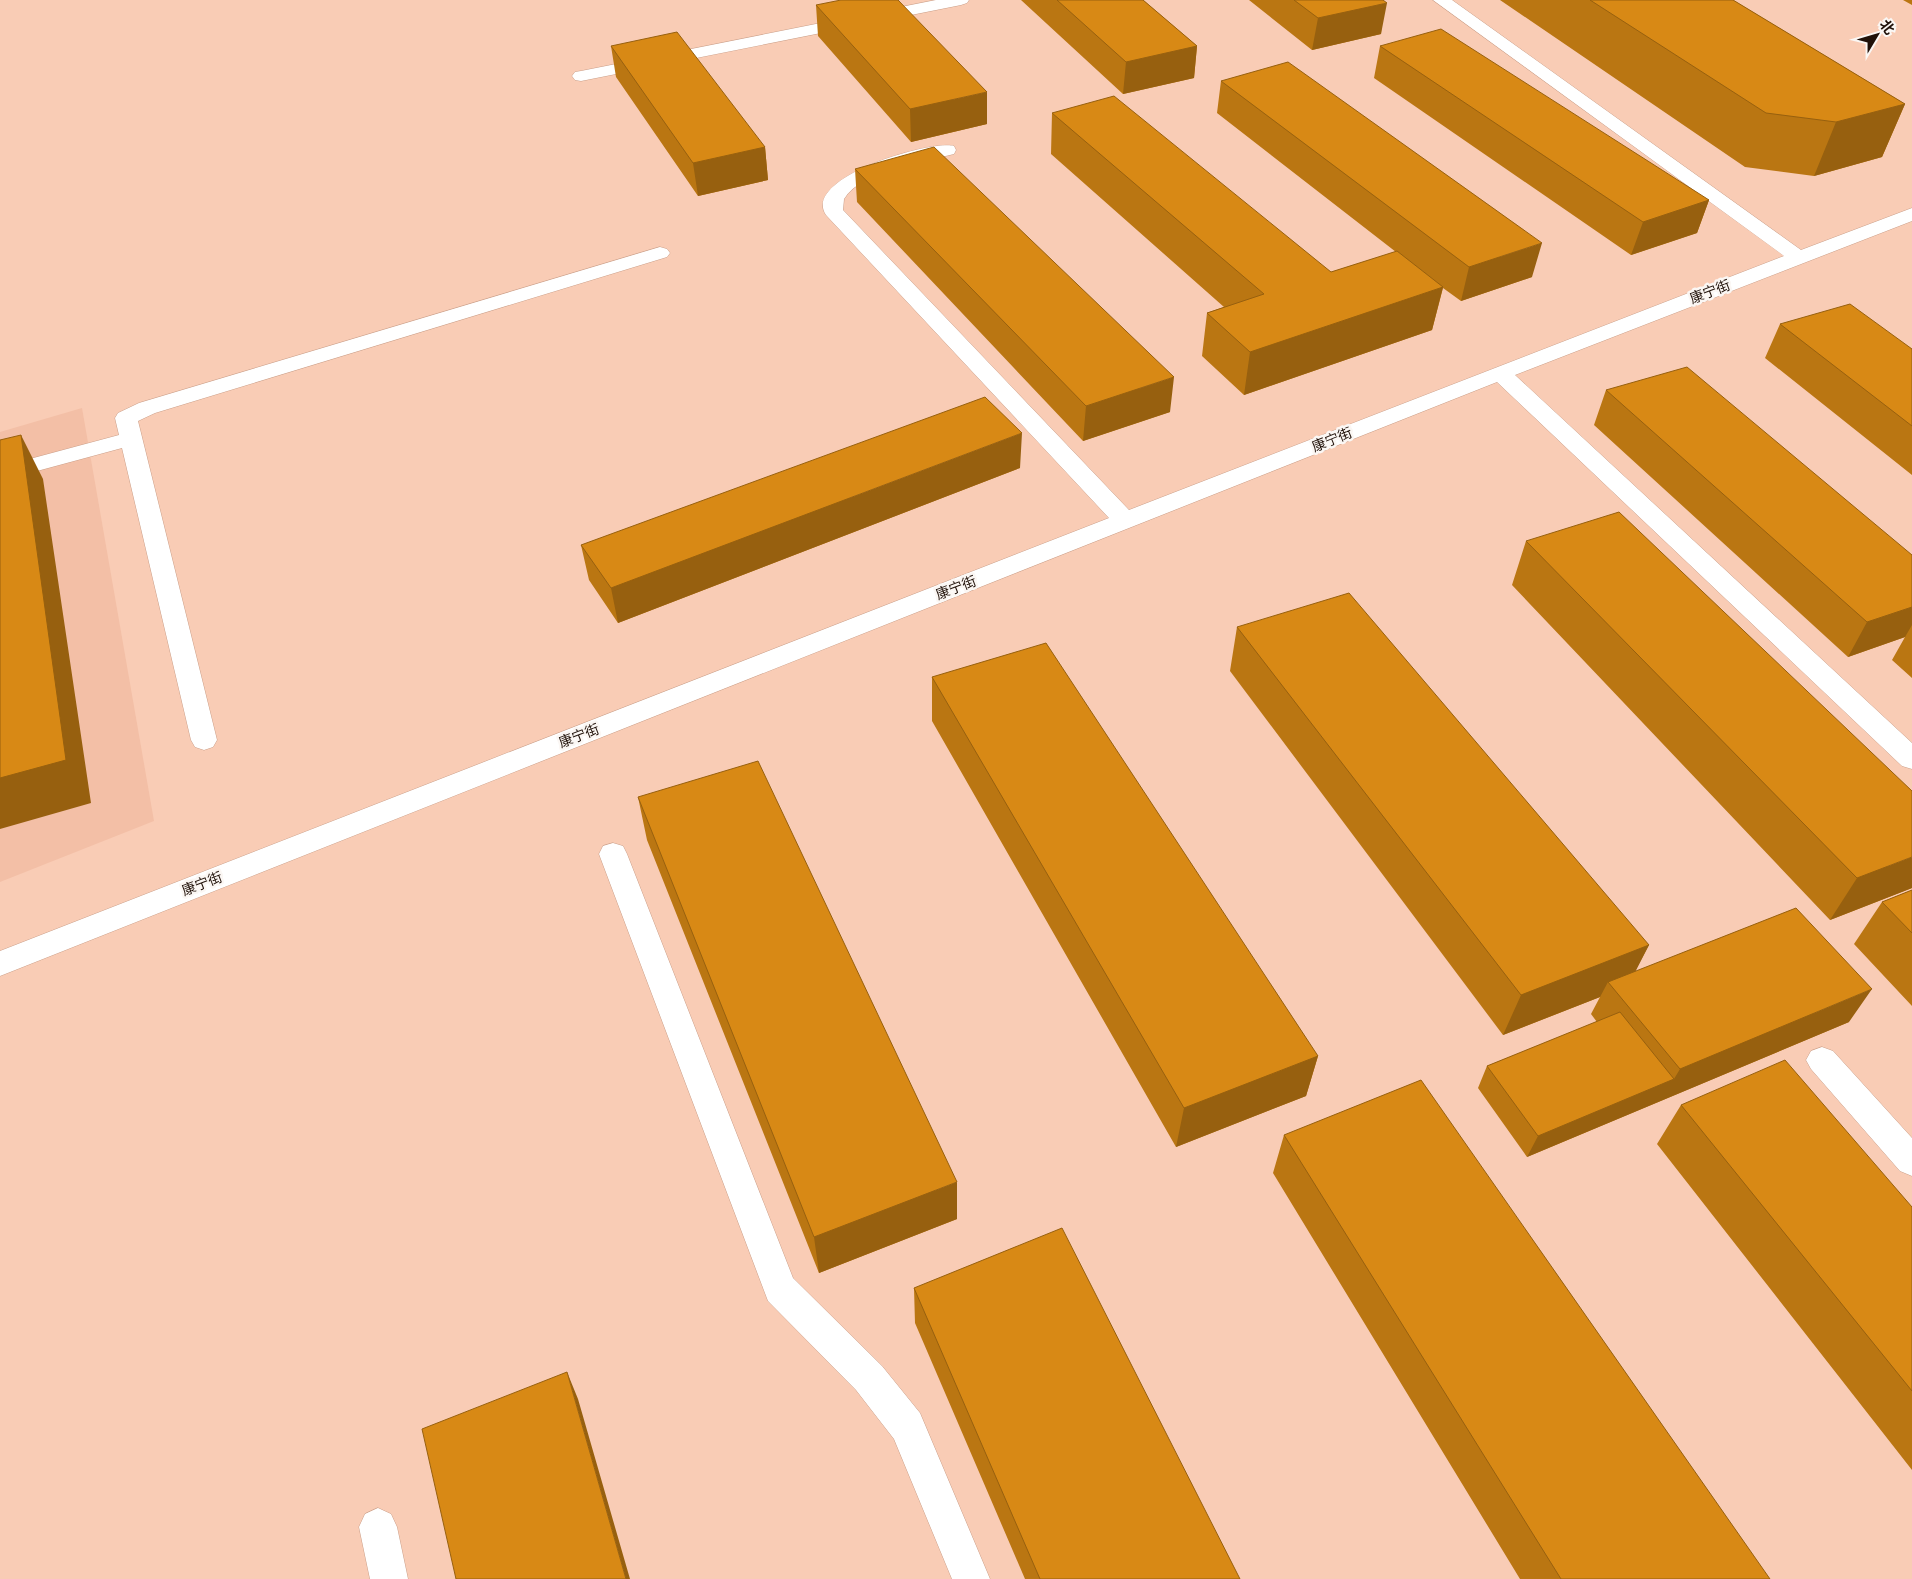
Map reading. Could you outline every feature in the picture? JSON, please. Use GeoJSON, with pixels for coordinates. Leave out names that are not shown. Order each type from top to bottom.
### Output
{"type":"FeatureCollection","features":[{"type":"Feature","properties":{"kind":"street"},"geometry":{"type":"LineString","coordinates":[[581,76],[961,0]]}},
{"type":"Feature","properties":{"kind":"street"},"geometry":{"type":"LineString","coordinates":[[1441,0],[1799,258]]}},
{"type":"Feature","properties":{"kind":"street"},"geometry":{"type":"LineString","coordinates":[[947,150],[866,172],[846,184],[834,198],[833,211],[1125,522]]}},
{"type":"Feature","properties":{"kind":"street","name":"康宁街"},"geometry":{"type":"LineString","coordinates":[[0,964],[1500,373],[1912,214]]}},
{"type":"Feature","properties":{"kind":"street"},"geometry":{"type":"LineString","coordinates":[[204,740],[126,418],[147,408],[660,253]]}},
{"type":"Feature","properties":{"kind":"street"},"geometry":{"type":"LineString","coordinates":[[1500,373],[1912,759]]}},
{"type":"Feature","properties":{"kind":"street"},"geometry":{"type":"LineString","coordinates":[[0,474],[130,439]]}},
{"type":"Feature","properties":{"kind":"street"},"geometry":{"type":"LineString","coordinates":[[613,854],[780,1289],[869,1378],[907,1426],[971,1579]]}},
{"type":"Feature","properties":{"kind":"street"},"geometry":{"type":"LineString","coordinates":[[1822,1060],[1912,1161]]}},
{"type":"Feature","properties":{"kind":"street"},"geometry":{"type":"LineString","coordinates":[[378,1527],[389,1579]]}},
{"type":"Feature","properties":{"kind":"shaded area"},"geometry":{"type":"Polygon","coordinates":[[[82,408],[154,821],[0,882],[0,432],[82,408]]]}},
{"type":"Feature","properties":{"kind":"building"},"geometry":{"type":"Polygon","coordinates":[[[841,0],[898,0],[987,92],[910,109],[816,5],[841,0]]]}},
{"type":"Feature","properties":{"kind":"building"},"geometry":{"type":"Polygon","coordinates":[[[1057,0],[1143,0],[1197,46],[1126,62],[1057,0]]]}},
{"type":"Feature","properties":{"kind":"building"},"geometry":{"type":"Polygon","coordinates":[[[1294,0],[1383,0],[1387,3],[1318,18],[1294,0]]]}},
{"type":"Feature","properties":{"kind":"building"},"geometry":{"type":"Polygon","coordinates":[[[1590,0],[1733,0],[1905,104],[1836,122],[1766,113],[1590,0]]]}},
{"type":"Feature","properties":{"kind":"building"},"geometry":{"type":"Polygon","coordinates":[[[1441,29],[1709,200],[1643,222],[1380,46],[1441,29]]]}},
{"type":"Feature","properties":{"kind":"building"},"geometry":{"type":"Polygon","coordinates":[[[677,32],[765,147],[693,163],[611,46],[677,32]]]}},
{"type":"Feature","properties":{"kind":"building"},"geometry":{"type":"Polygon","coordinates":[[[1288,62],[1542,243],[1469,267],[1221,81],[1288,62]]]}},
{"type":"Feature","properties":{"kind":"building"},"geometry":{"type":"Polygon","coordinates":[[[1114,96],[1331,272],[1397,251],[1443,287],[1250,352],[1207,313],[1264,294],[1052,113],[1114,96]]]}},
{"type":"Feature","properties":{"kind":"building"},"geometry":{"type":"Polygon","coordinates":[[[934,147],[1174,377],[1086,406],[855,169],[934,147]]]}},
{"type":"Feature","properties":{"kind":"building"},"geometry":{"type":"Polygon","coordinates":[[[1850,304],[1912,349],[1912,426],[1780,324],[1850,304]]]}},
{"type":"Feature","properties":{"kind":"building"},"geometry":{"type":"Polygon","coordinates":[[[1687,367],[1912,555],[1912,607],[1867,622],[1606,390],[1687,367]]]}},
{"type":"Feature","properties":{"kind":"building"},"geometry":{"type":"Polygon","coordinates":[[[985,397],[1022,433],[611,588],[581,545],[985,397]]]}},
{"type":"Feature","properties":{"kind":"building"},"geometry":{"type":"Polygon","coordinates":[[[21,435],[66,760],[0,778],[0,440],[21,435]]]}},
{"type":"Feature","properties":{"kind":"building"},"geometry":{"type":"Polygon","coordinates":[[[1619,512],[1912,791],[1912,857],[1857,878],[1526,541],[1619,512]]]}},
{"type":"Feature","properties":{"kind":"building"},"geometry":{"type":"Polygon","coordinates":[[[1349,593],[1649,945],[1521,995],[1237,627],[1349,593]]]}},
{"type":"Feature","properties":{"kind":"building"},"geometry":{"type":"Polygon","coordinates":[[[1046,643],[1318,1056],[1184,1108],[932,677],[1046,643]]]}},
{"type":"Feature","properties":{"kind":"building"},"geometry":{"type":"Polygon","coordinates":[[[758,761],[957,1182],[814,1237],[638,797],[758,761]]]}},
{"type":"Feature","properties":{"kind":"building"},"geometry":{"type":"Polygon","coordinates":[[[1912,890],[1912,933],[1882,902],[1912,890]]]}},
{"type":"Feature","properties":{"kind":"building"},"geometry":{"type":"Polygon","coordinates":[[[1796,908],[1872,989],[1680,1069],[1608,982],[1796,908]]]}},
{"type":"Feature","properties":{"kind":"building"},"geometry":{"type":"Polygon","coordinates":[[[1620,1012],[1674,1079],[1538,1136],[1487,1066],[1620,1012]]]}},
{"type":"Feature","properties":{"kind":"building"},"geometry":{"type":"Polygon","coordinates":[[[1785,1060],[1912,1207],[1912,1391],[1681,1105],[1785,1060]]]}},
{"type":"Feature","properties":{"kind":"building"},"geometry":{"type":"Polygon","coordinates":[[[1421,1080],[1770,1579],[1561,1579],[1284,1135],[1421,1080]]]}},
{"type":"Feature","properties":{"kind":"building"},"geometry":{"type":"Polygon","coordinates":[[[1062,1228],[1240,1579],[1040,1579],[914,1288],[1062,1228]]]}},
{"type":"Feature","properties":{"kind":"building"},"geometry":{"type":"Polygon","coordinates":[[[567,1372],[626,1579],[456,1579],[422,1429],[567,1372]]]}}]}
